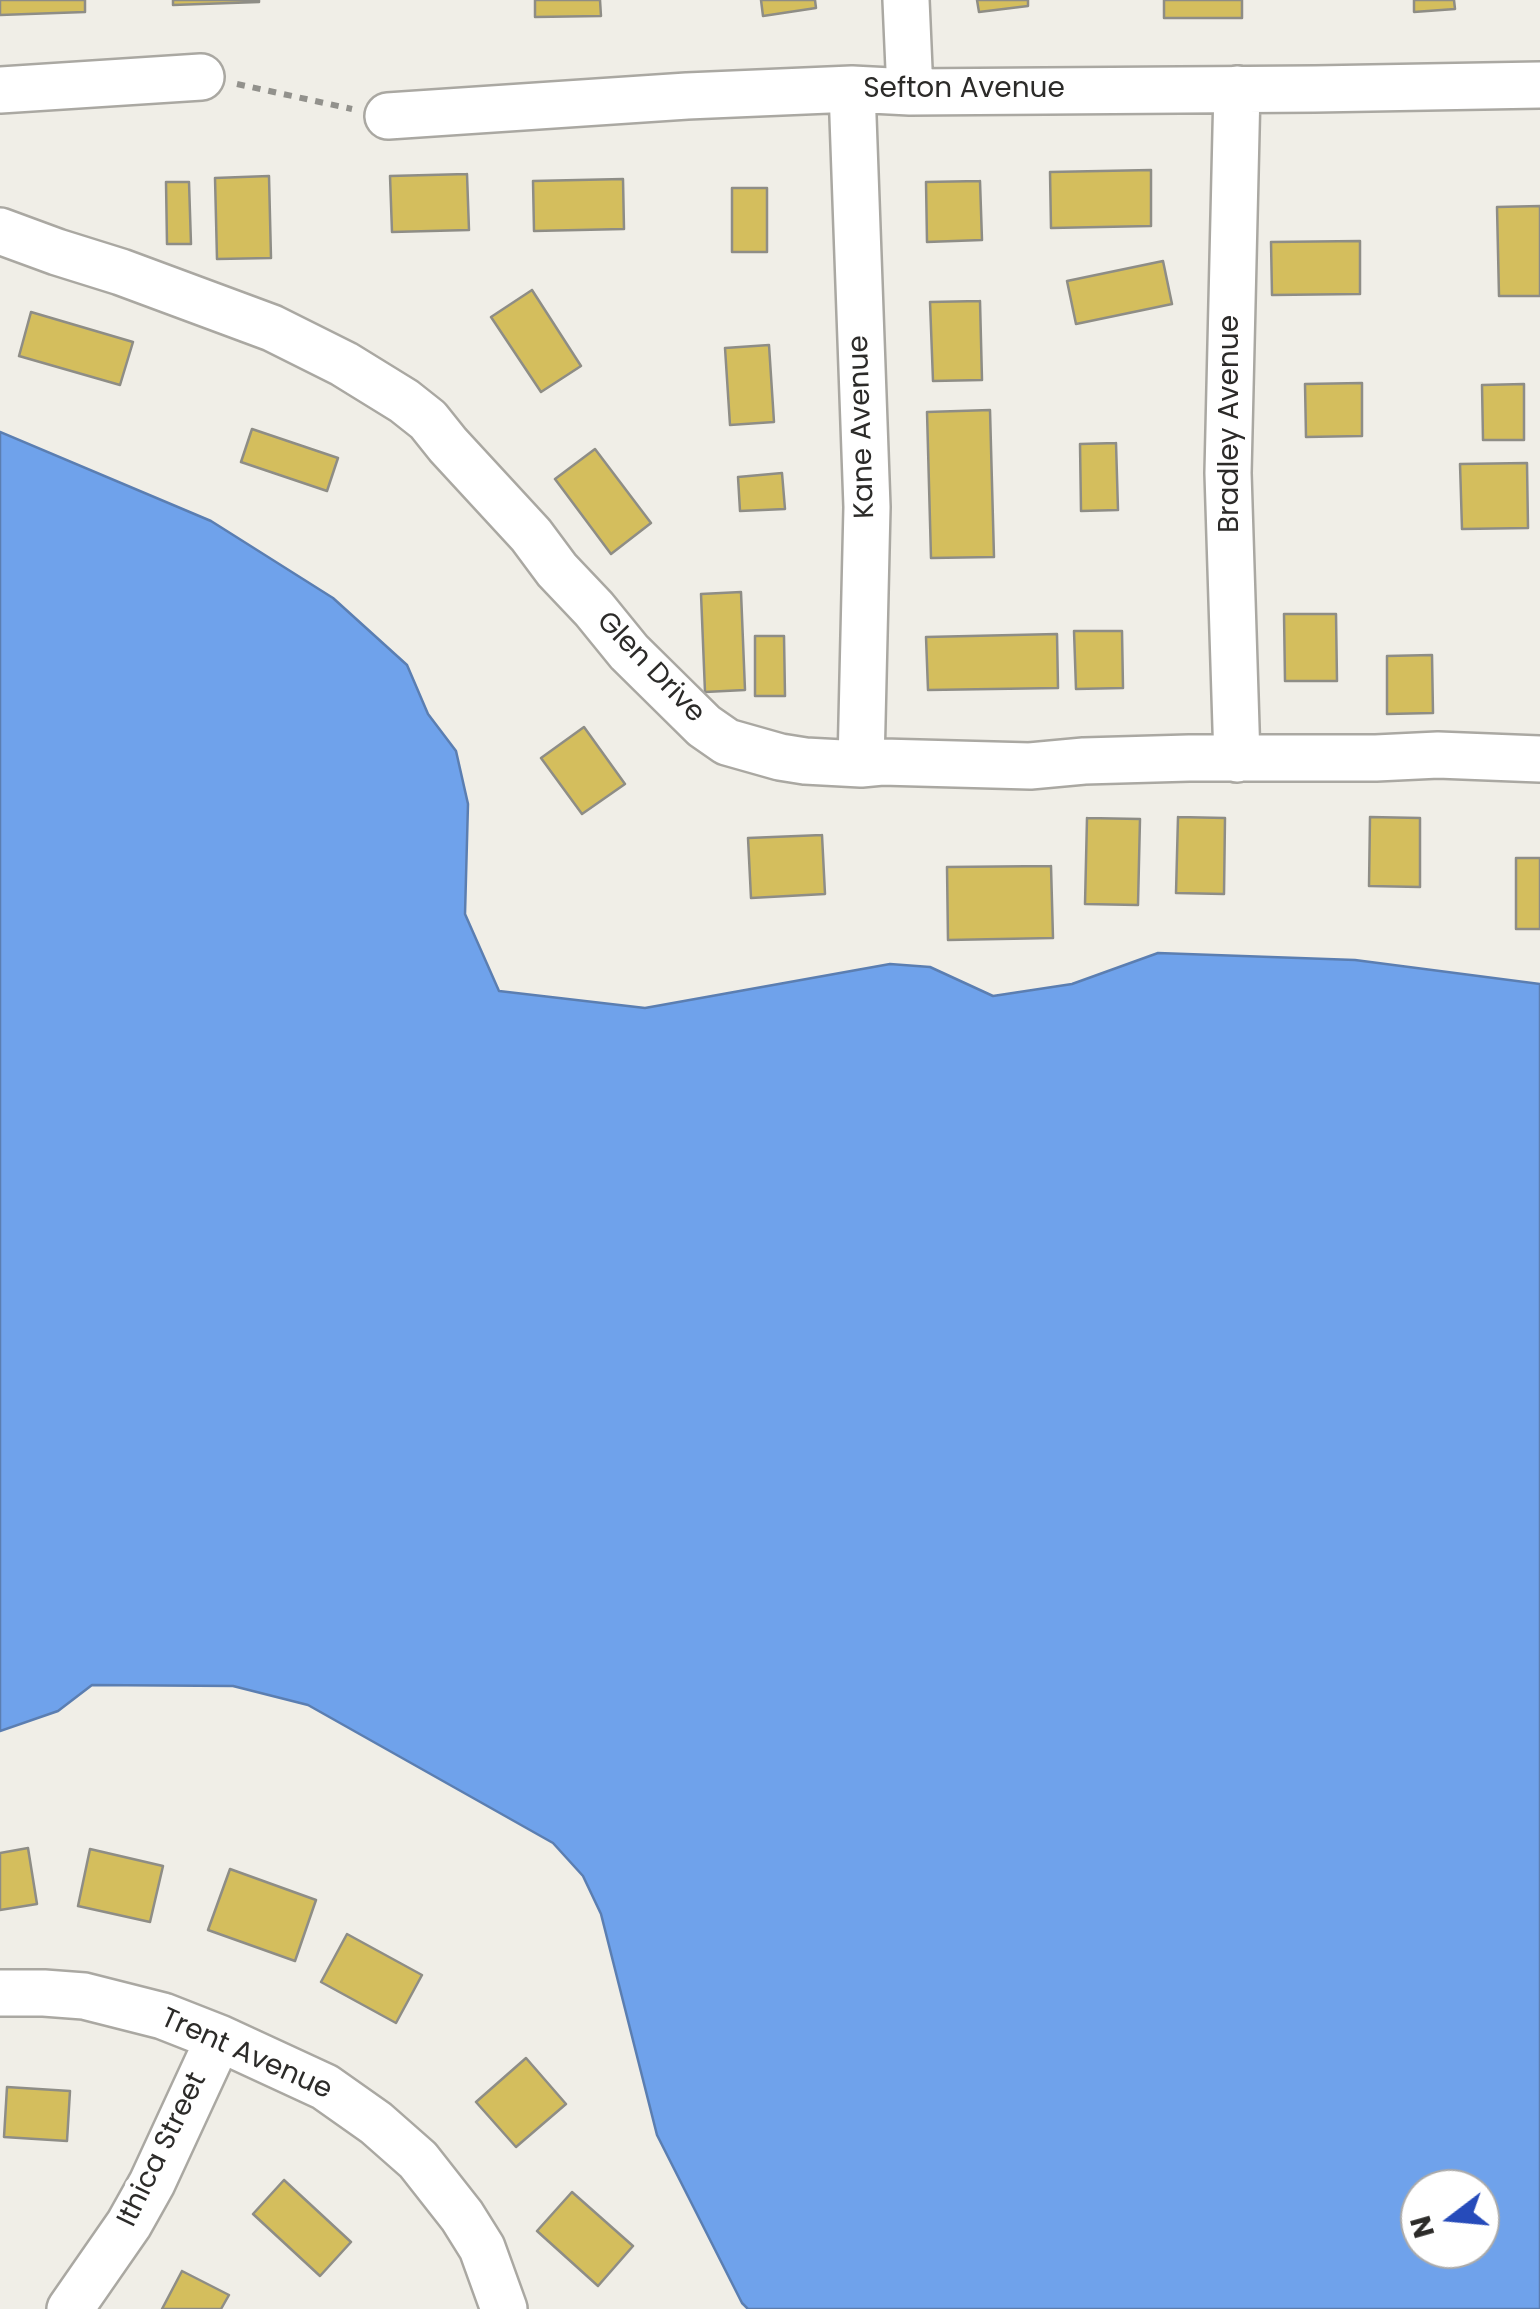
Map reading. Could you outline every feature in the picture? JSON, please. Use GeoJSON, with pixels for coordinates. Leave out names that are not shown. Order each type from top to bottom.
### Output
{"type":"FeatureCollection","features":[{"type":"Feature","properties":{"kind":"street"},"geometry":{"type":"LineString","coordinates":[[906,0],[910,92]]}},
{"type":"Feature","properties":{"kind":"street"},"geometry":{"type":"LineString","coordinates":[[0,90],[200,76]]}},
{"type":"Feature","properties":{"kind":"street","name":"Sefton Avenue"},"geometry":{"type":"LineString","coordinates":[[388,116],[852,89],[1237,90],[1540,84]]}},
{"type":"Feature","properties":{"kind":"street","name":"Kane Avenue"},"geometry":{"type":"LineString","coordinates":[[852,89],[867,508],[861,764]]}},
{"type":"Feature","properties":{"kind":"street","name":"Bradley Avenue"},"geometry":{"type":"LineString","coordinates":[[1237,90],[1228,473],[1237,759]]}},
{"type":"Feature","properties":{"kind":"street","name":"Glen Drive"},"geometry":{"type":"LineString","coordinates":[[0,231],[272,328],[404,400],[428,420],[531,535],[629,652],[704,726],[727,742],[780,757],[861,764],[1030,766],[1084,761],[1438,755],[1540,758]]}},
{"type":"Feature","properties":{"kind":"street","name":"Trent Avenue"},"geometry":{"type":"LineString","coordinates":[[0,1993],[66,1994],[163,2016],[325,2087],[376,2122],[418,2160],[482,2248],[504,2309]]}},
{"type":"Feature","properties":{"kind":"street","name":"Ithica Street"},"geometry":{"type":"LineString","coordinates":[[70,2309],[145,2196],[219,2038]]}},
{"type":"Feature","properties":{"kind":"path"},"geometry":{"type":"LineString","coordinates":[[200,76],[388,116]]}},
{"type":"Feature","properties":{"kind":"water"},"geometry":{"type":"Polygon","coordinates":[[[0,432],[211,521],[333,598],[407,665],[428,714],[456,751],[468,804],[465,914],[499,991],[645,1008],[890,964],[930,967],[993,996],[1072,984],[1158,953],[1355,960],[1540,984],[1540,2309],[748,2309],[657,2135],[601,1914],[583,1876],[553,1843],[308,1705],[233,1686],[92,1685],[58,1711],[0,1731],[0,432]]]}},
{"type":"Feature","properties":{"kind":"building"},"geometry":{"type":"Polygon","coordinates":[[[0,0],[85,0],[85,12],[0,15],[0,0]]]}},
{"type":"Feature","properties":{"kind":"building"},"geometry":{"type":"Polygon","coordinates":[[[173,0],[259,0],[259,2],[173,5],[173,0]]]}},
{"type":"Feature","properties":{"kind":"building"},"geometry":{"type":"Polygon","coordinates":[[[535,0],[600,0],[601,16],[535,17],[535,0]]]}},
{"type":"Feature","properties":{"kind":"building"},"geometry":{"type":"Polygon","coordinates":[[[761,0],[815,0],[816,8],[763,16],[761,0]]]}},
{"type":"Feature","properties":{"kind":"building"},"geometry":{"type":"Polygon","coordinates":[[[977,0],[1028,0],[1028,6],[979,12],[977,0]]]}},
{"type":"Feature","properties":{"kind":"building"},"geometry":{"type":"Polygon","coordinates":[[[1164,0],[1242,0],[1242,18],[1164,18],[1164,0]]]}},
{"type":"Feature","properties":{"kind":"building"},"geometry":{"type":"Polygon","coordinates":[[[1414,0],[1454,0],[1455,9],[1414,12],[1414,0]]]}},
{"type":"Feature","properties":{"kind":"building"},"geometry":{"type":"Polygon","coordinates":[[[1151,170],[1151,226],[1051,228],[1050,172],[1151,170]]]}},
{"type":"Feature","properties":{"kind":"building"},"geometry":{"type":"Polygon","coordinates":[[[467,174],[469,230],[392,232],[390,176],[467,174]]]}},
{"type":"Feature","properties":{"kind":"building"},"geometry":{"type":"Polygon","coordinates":[[[269,176],[271,258],[217,259],[215,178],[269,176]]]}},
{"type":"Feature","properties":{"kind":"building"},"geometry":{"type":"Polygon","coordinates":[[[623,179],[624,229],[534,231],[533,181],[623,179]]]}},
{"type":"Feature","properties":{"kind":"building"},"geometry":{"type":"Polygon","coordinates":[[[980,181],[982,240],[927,242],[926,182],[980,181]]]}},
{"type":"Feature","properties":{"kind":"building"},"geometry":{"type":"Polygon","coordinates":[[[166,182],[189,182],[191,244],[167,244],[166,182]]]}},
{"type":"Feature","properties":{"kind":"building"},"geometry":{"type":"Polygon","coordinates":[[[732,188],[767,188],[767,252],[732,252],[732,188]]]}},
{"type":"Feature","properties":{"kind":"building"},"geometry":{"type":"Polygon","coordinates":[[[1540,206],[1540,296],[1499,296],[1497,207],[1540,206]]]}},
{"type":"Feature","properties":{"kind":"building"},"geometry":{"type":"Polygon","coordinates":[[[1360,241],[1360,294],[1272,295],[1271,242],[1360,241]]]}},
{"type":"Feature","properties":{"kind":"building"},"geometry":{"type":"Polygon","coordinates":[[[1163,261],[1172,304],[1076,324],[1067,281],[1163,261]]]}},
{"type":"Feature","properties":{"kind":"building"},"geometry":{"type":"Polygon","coordinates":[[[532,290],[581,366],[541,392],[491,317],[532,290]]]}},
{"type":"Feature","properties":{"kind":"building"},"geometry":{"type":"Polygon","coordinates":[[[980,301],[982,380],[933,381],[930,302],[980,301]]]}},
{"type":"Feature","properties":{"kind":"building"},"geometry":{"type":"Polygon","coordinates":[[[31,312],[133,342],[120,385],[19,356],[31,312]]]}},
{"type":"Feature","properties":{"kind":"building"},"geometry":{"type":"Polygon","coordinates":[[[769,345],[774,422],[730,425],[725,348],[769,345]]]}},
{"type":"Feature","properties":{"kind":"building"},"geometry":{"type":"Polygon","coordinates":[[[1362,383],[1362,436],[1306,437],[1305,384],[1362,383]]]}},
{"type":"Feature","properties":{"kind":"building"},"geometry":{"type":"Polygon","coordinates":[[[1524,384],[1524,440],[1483,440],[1482,385],[1524,384]]]}},
{"type":"Feature","properties":{"kind":"building"},"geometry":{"type":"Polygon","coordinates":[[[990,410],[994,557],[931,558],[927,412],[990,410]]]}},
{"type":"Feature","properties":{"kind":"building"},"geometry":{"type":"Polygon","coordinates":[[[252,429],[338,458],[327,491],[241,462],[252,429]]]}},
{"type":"Feature","properties":{"kind":"building"},"geometry":{"type":"Polygon","coordinates":[[[1116,443],[1118,510],[1081,511],[1080,444],[1116,443]]]}},
{"type":"Feature","properties":{"kind":"building"},"geometry":{"type":"Polygon","coordinates":[[[595,449],[651,523],[611,554],[555,479],[595,449]]]}},
{"type":"Feature","properties":{"kind":"building"},"geometry":{"type":"Polygon","coordinates":[[[1527,463],[1528,528],[1462,529],[1460,464],[1527,463]]]}},
{"type":"Feature","properties":{"kind":"building"},"geometry":{"type":"Polygon","coordinates":[[[782,473],[785,509],[740,511],[738,477],[782,473]]]}},
{"type":"Feature","properties":{"kind":"building"},"geometry":{"type":"Polygon","coordinates":[[[741,592],[745,690],[705,692],[701,594],[741,592]]]}},
{"type":"Feature","properties":{"kind":"building"},"geometry":{"type":"Polygon","coordinates":[[[1284,614],[1336,614],[1337,681],[1285,681],[1284,614]]]}},
{"type":"Feature","properties":{"kind":"building"},"geometry":{"type":"Polygon","coordinates":[[[1074,631],[1122,631],[1123,688],[1076,689],[1074,631]]]}},
{"type":"Feature","properties":{"kind":"building"},"geometry":{"type":"Polygon","coordinates":[[[1057,634],[1058,688],[928,690],[926,637],[1057,634]]]}},
{"type":"Feature","properties":{"kind":"building"},"geometry":{"type":"Polygon","coordinates":[[[755,636],[784,636],[785,696],[755,696],[755,636]]]}},
{"type":"Feature","properties":{"kind":"building"},"geometry":{"type":"Polygon","coordinates":[[[1432,655],[1433,713],[1387,714],[1387,656],[1432,655]]]}},
{"type":"Feature","properties":{"kind":"building"},"geometry":{"type":"Polygon","coordinates":[[[584,727],[625,784],[582,814],[541,758],[584,727]]]}},
{"type":"Feature","properties":{"kind":"building"},"geometry":{"type":"Polygon","coordinates":[[[1178,817],[1225,818],[1224,894],[1176,893],[1178,817]]]}},
{"type":"Feature","properties":{"kind":"building"},"geometry":{"type":"Polygon","coordinates":[[[1370,817],[1420,818],[1420,887],[1369,886],[1370,817]]]}},
{"type":"Feature","properties":{"kind":"building"},"geometry":{"type":"Polygon","coordinates":[[[1087,818],[1140,819],[1138,905],[1085,904],[1087,818]]]}},
{"type":"Feature","properties":{"kind":"building"},"geometry":{"type":"Polygon","coordinates":[[[822,835],[825,894],[751,898],[748,838],[822,835]]]}},
{"type":"Feature","properties":{"kind":"building"},"geometry":{"type":"Polygon","coordinates":[[[1516,858],[1540,858],[1540,929],[1516,929],[1516,858]]]}},
{"type":"Feature","properties":{"kind":"building"},"geometry":{"type":"Polygon","coordinates":[[[1051,866],[1053,938],[948,940],[947,867],[1051,866]]]}},
{"type":"Feature","properties":{"kind":"building"},"geometry":{"type":"Polygon","coordinates":[[[28,1848],[37,1904],[0,1910],[0,1853],[28,1848]]]}},
{"type":"Feature","properties":{"kind":"building"},"geometry":{"type":"Polygon","coordinates":[[[90,1849],[163,1866],[150,1922],[78,1906],[90,1849]]]}},
{"type":"Feature","properties":{"kind":"building"},"geometry":{"type":"Polygon","coordinates":[[[230,1869],[316,1900],[295,1961],[208,1930],[230,1869]]]}},
{"type":"Feature","properties":{"kind":"building"},"geometry":{"type":"Polygon","coordinates":[[[347,1934],[422,1975],[396,2023],[321,1982],[347,1934]]]}},
{"type":"Feature","properties":{"kind":"building"},"geometry":{"type":"Polygon","coordinates":[[[526,2058],[566,2104],[516,2147],[476,2102],[526,2058]]]}},
{"type":"Feature","properties":{"kind":"building"},"geometry":{"type":"Polygon","coordinates":[[[7,2087],[70,2091],[67,2141],[4,2137],[7,2087]]]}},
{"type":"Feature","properties":{"kind":"building"},"geometry":{"type":"Polygon","coordinates":[[[284,2180],[351,2242],[320,2276],[253,2214],[284,2180]]]}},
{"type":"Feature","properties":{"kind":"building"},"geometry":{"type":"Polygon","coordinates":[[[572,2192],[633,2246],[598,2286],[537,2231],[572,2192]]]}},
{"type":"Feature","properties":{"kind":"building"},"geometry":{"type":"Polygon","coordinates":[[[182,2271],[229,2295],[221,2309],[162,2309],[182,2271]]]}}]}
